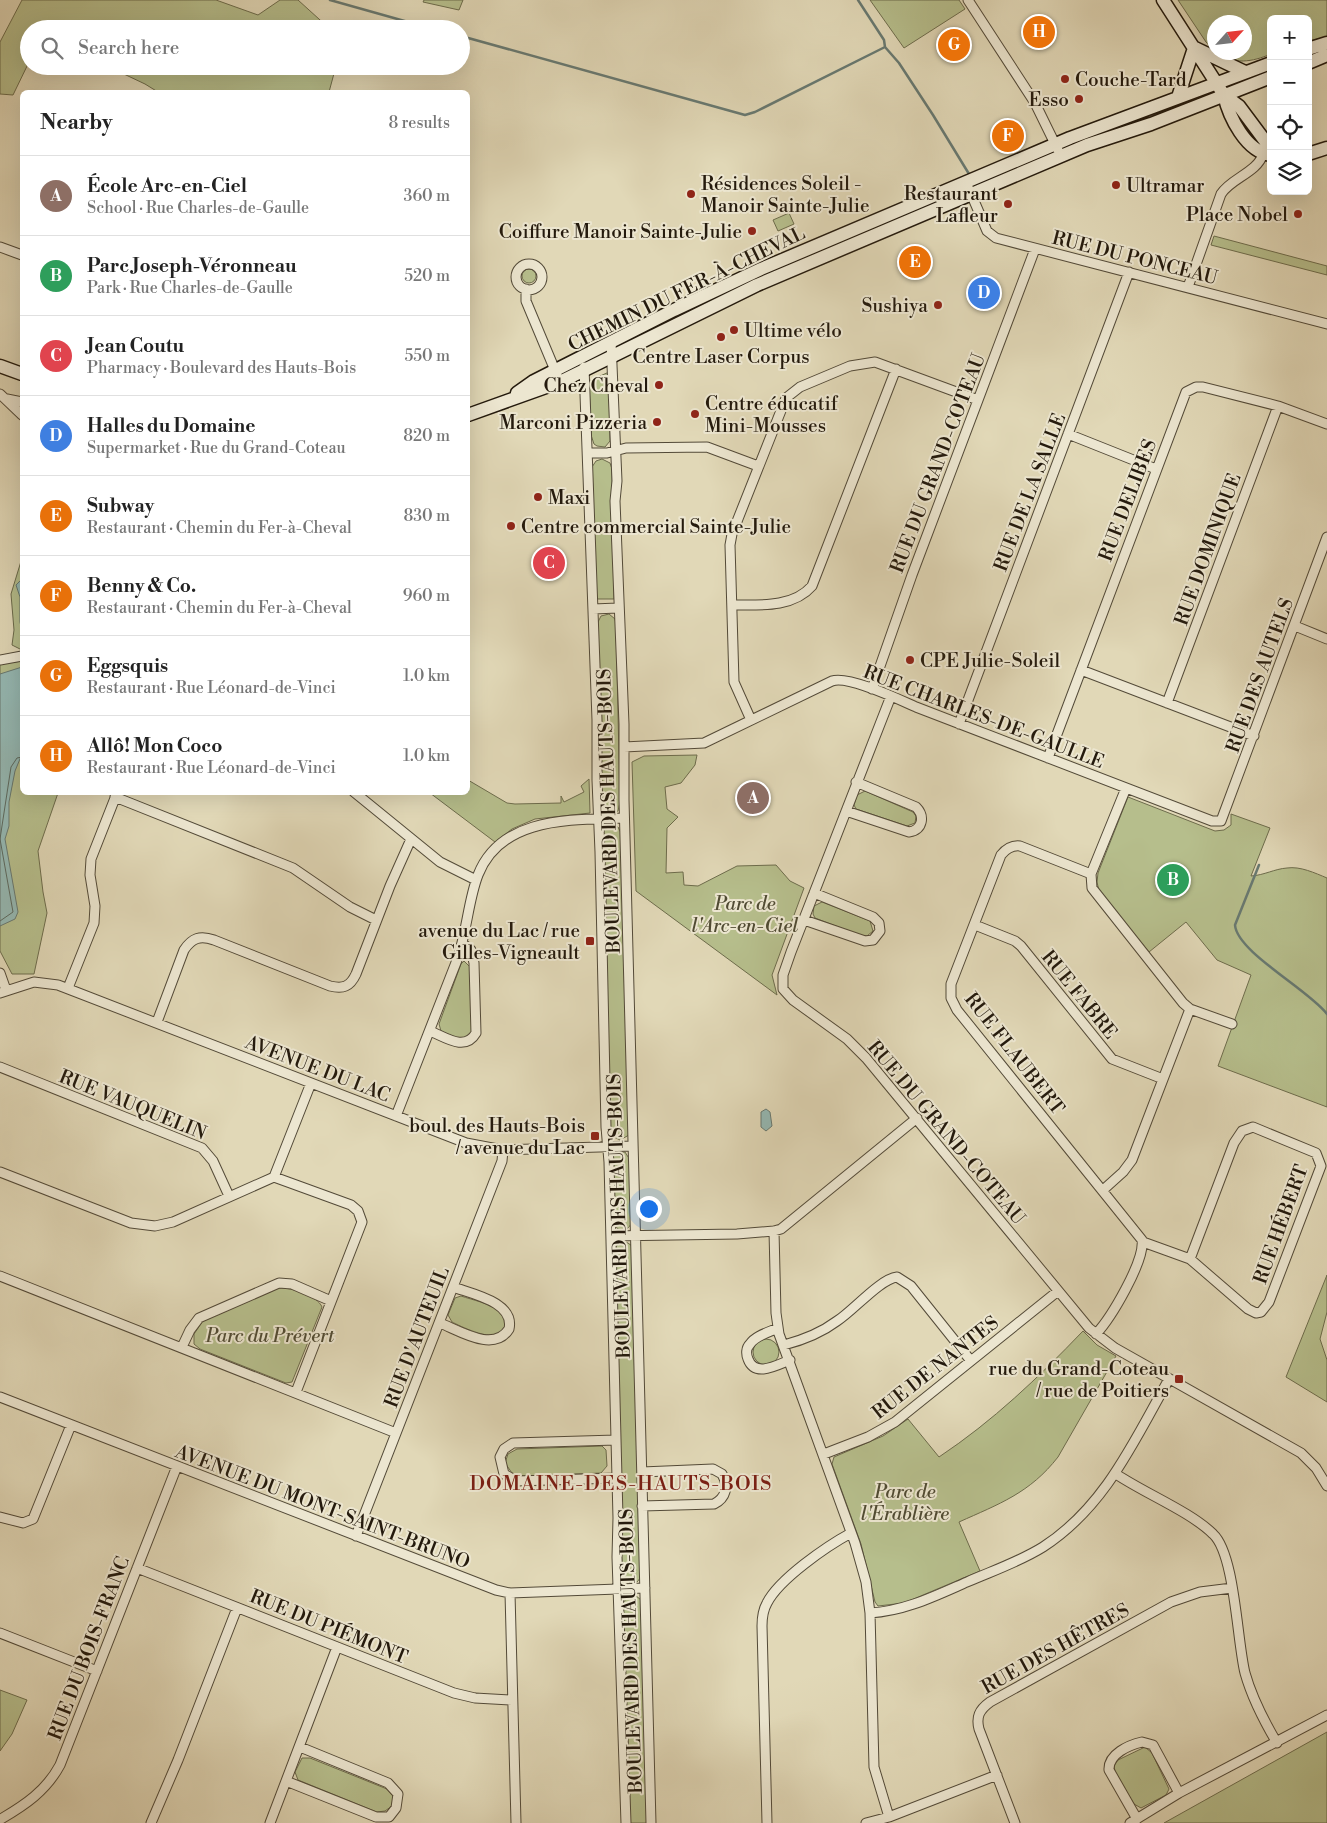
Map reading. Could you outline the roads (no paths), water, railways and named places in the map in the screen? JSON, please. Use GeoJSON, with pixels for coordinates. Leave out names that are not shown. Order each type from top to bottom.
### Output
{"type":"FeatureCollection","features":[{"type":"Feature","properties":{"kind":"street"},"geometry":{"type":"LineString","coordinates":[[968,0],[1035,103],[1061,156]]}},
{"type":"Feature","properties":{"kind":"street"},"geometry":{"type":"LineString","coordinates":[[1163,0],[1224,95],[1228,110],[1244,135],[1255,149],[1267,153]]}},
{"type":"Feature","properties":{"kind":"street"},"geometry":{"type":"LineString","coordinates":[[1312,49],[1327,43]]}},
{"type":"Feature","properties":{"kind":"street"},"geometry":{"type":"LineString","coordinates":[[1194,48],[1245,72]]}},
{"type":"Feature","properties":{"kind":"street"},"geometry":{"type":"LineString","coordinates":[[1178,97],[1194,48]]}},
{"type":"Feature","properties":{"kind":"street"},"geometry":{"type":"LineString","coordinates":[[1312,61],[1327,55]]}},
{"type":"Feature","properties":{"kind":"street","name":"CHEMIN DU FER-À-CHEVAL"},"geometry":{"type":"LineString","coordinates":[[557,376],[584,370],[739,294],[921,217],[969,189],[1055,144],[1267,64]]}},
{"type":"Feature","properties":{"kind":"street","name":"CHEMIN DU FER-À-CHEVAL"},"geometry":{"type":"LineString","coordinates":[[470,413],[511,398],[538,391],[584,356],[761,269],[950,190],[969,189],[1151,124],[1267,79]]}},
{"type":"Feature","properties":{"kind":"street"},"geometry":{"type":"LineString","coordinates":[[1312,153],[1327,148]]}},
{"type":"Feature","properties":{"kind":"street"},"geometry":{"type":"LineString","coordinates":[[1188,287],[1221,194],[1267,154]]}},
{"type":"Feature","properties":{"kind":"street","name":"RUE DU PONCEAU"},"geometry":{"type":"LineString","coordinates":[[969,189],[988,233],[996,238],[1327,324]]}},
{"type":"Feature","properties":{"kind":"street"},"geometry":{"type":"LineString","coordinates":[[921,217],[920,211],[942,199],[950,190]]}},
{"type":"Feature","properties":{"kind":"street"},"geometry":{"type":"LineString","coordinates":[[0,247],[20,254]]}},
{"type":"Feature","properties":{"kind":"street","name":"RUE DU GRAND-COTEAU"},"geometry":{"type":"LineString","coordinates":[[872,689],[1035,249]]}},
{"type":"Feature","properties":{"kind":"street","name":"RUE DE LA SALLE"},"geometry":{"type":"LineString","coordinates":[[959,724],[1128,272]]}},
{"type":"Feature","properties":{"kind":"street"},"geometry":{"type":"LineString","coordinates":[[526,289],[526,301],[557,376]]}},
{"type":"Feature","properties":{"kind":"street","name":"BOULEVARD DES HAUTS-BOIS"},"geometry":{"type":"LineString","coordinates":[[611,342],[616,450],[618,608],[624,747],[624,818],[651,1823]]}},
{"type":"Feature","properties":{"kind":"street","name":"BOULEVARD DES HAUTS-BOIS"},"geometry":{"type":"LineString","coordinates":[[584,356],[611,1236],[618,1589],[626,1823]]}},
{"type":"Feature","properties":{"kind":"street"},"geometry":{"type":"LineString","coordinates":[[751,720],[734,682],[731,539],[783,402],[792,392],[860,362],[875,362],[978,400]]}},
{"type":"Feature","properties":{"kind":"street"},"geometry":{"type":"LineString","coordinates":[[0,366],[20,373]]}},
{"type":"Feature","properties":{"kind":"street"},"geometry":{"type":"LineString","coordinates":[[732,605],[780,604],[807,591],[812,586],[896,369]]}},
{"type":"Feature","properties":{"kind":"street","name":"RUE DELIBES"},"geometry":{"type":"LineString","coordinates":[[1048,758],[1156,468],[1183,398],[1188,390],[1203,387],[1278,406],[1327,424]]}},
{"type":"Feature","properties":{"kind":"street"},"geometry":{"type":"LineString","coordinates":[[4,396],[20,401]]}},
{"type":"Feature","properties":{"kind":"street"},"geometry":{"type":"LineString","coordinates":[[4,396],[20,413]]}},
{"type":"Feature","properties":{"kind":"street","name":"RUE DOMINIQUE"},"geometry":{"type":"LineString","coordinates":[[1167,703],[1278,406]]}},
{"type":"Feature","properties":{"kind":"street"},"geometry":{"type":"LineString","coordinates":[[1068,434],[1156,468]]}},
{"type":"Feature","properties":{"kind":"street"},"geometry":{"type":"LineString","coordinates":[[588,453],[626,448],[707,447],[758,466]]}},
{"type":"Feature","properties":{"kind":"street","name":"RUE DES AUTELS"},"geometry":{"type":"LineString","coordinates":[[1219,822],[1225,816],[1327,537]]}},
{"type":"Feature","properties":{"kind":"street"},"geometry":{"type":"LineString","coordinates":[[593,608],[618,608]]}},
{"type":"Feature","properties":{"kind":"street"},"geometry":{"type":"LineString","coordinates":[[1294,626],[1327,639]]}},
{"type":"Feature","properties":{"kind":"street"},"geometry":{"type":"LineString","coordinates":[[0,660],[20,656]]}},
{"type":"Feature","properties":{"kind":"street"},"geometry":{"type":"LineString","coordinates":[[1081,670],[1254,736]]}},
{"type":"Feature","properties":{"kind":"street","name":"RUE CHARLES-DE-GAULLE"},"geometry":{"type":"LineString","coordinates":[[624,747],[701,744],[838,680],[891,696],[959,724],[1219,822]]}},
{"type":"Feature","properties":{"kind":"street","name":"RUE DU GRAND-COTEAU"},"geometry":{"type":"LineString","coordinates":[[891,696],[856,782],[783,975],[783,989],[793,1000],[832,1027],[857,1048],[917,1118],[1086,1325],[1110,1344],[1301,1453],[1316,1468],[1327,1486]]}},
{"type":"Feature","properties":{"kind":"street"},"geometry":{"type":"LineString","coordinates":[[846,811],[909,832],[917,829],[921,823],[922,815],[916,807],[856,782]]}},
{"type":"Feature","properties":{"kind":"street"},"geometry":{"type":"LineString","coordinates":[[1126,788],[1091,874],[1092,888],[1177,996],[1190,1008],[1232,1024]]}},
{"type":"Feature","properties":{"kind":"street"},"geometry":{"type":"LineString","coordinates":[[68,988],[94,924],[95,909],[90,875],[91,859],[116,795],[293,868],[350,907],[376,920]]}},
{"type":"Feature","properties":{"kind":"street"},"geometry":{"type":"LineString","coordinates":[[358,795],[411,840],[445,865],[476,880]]}},
{"type":"Feature","properties":{"kind":"street"},"geometry":{"type":"LineString","coordinates":[[396,1116],[463,944],[476,880],[489,856],[519,832],[550,822],[624,818]]}},
{"type":"Feature","properties":{"kind":"street"},"geometry":{"type":"LineString","coordinates":[[157,1022],[184,950],[196,938],[214,940],[330,986],[343,988],[353,980],[376,920],[411,840]]}},
{"type":"Feature","properties":{"kind":"street","name":"RUE FLAUBERT"},"geometry":{"type":"LineString","coordinates":[[1091,874],[1024,847],[1010,848],[1001,855],[951,984],[952,1002],[1140,1235],[1143,1242]]}},
{"type":"Feature","properties":{"kind":"street"},"geometry":{"type":"LineString","coordinates":[[804,920],[863,941],[873,940],[880,932],[879,923],[873,917],[814,893]]}},
{"type":"Feature","properties":{"kind":"street","name":"RUE FABRE"},"geometry":{"type":"LineString","coordinates":[[975,924],[1021,946],[1112,1059],[1163,1079]]}},
{"type":"Feature","properties":{"kind":"street"},"geometry":{"type":"LineString","coordinates":[[430,1031],[460,1043],[468,1041],[476,1033],[474,963],[471,950],[463,944]]}},
{"type":"Feature","properties":{"kind":"street"},"geometry":{"type":"LineString","coordinates":[[0,973],[3,991]]}},
{"type":"Feature","properties":{"kind":"street","name":"AVENUE DU LAC"},"geometry":{"type":"LineString","coordinates":[[3,991],[38,982],[68,988],[461,1142],[503,1150],[633,1146]]}},
{"type":"Feature","properties":{"kind":"street"},"geometry":{"type":"LineString","coordinates":[[1103,1190],[1123,1172],[1132,1160],[1190,1008]]}},
{"type":"Feature","properties":{"kind":"street","name":"RUE VAUQUELIN"},"geometry":{"type":"LineString","coordinates":[[0,1068],[202,1148],[213,1161],[229,1196]]}},
{"type":"Feature","properties":{"kind":"street"},"geometry":{"type":"LineString","coordinates":[[274,1177],[311,1083]]}},
{"type":"Feature","properties":{"kind":"street"},"geometry":{"type":"LineString","coordinates":[[611,1236],[774,1231],[796,1218],[917,1118]]}},
{"type":"Feature","properties":{"kind":"street","name":"RUE HÉBERT"},"geometry":{"type":"LineString","coordinates":[[1143,1242],[1190,1260],[1248,1309],[1256,1313],[1262,1312],[1269,1302],[1320,1166],[1316,1153],[1253,1127],[1242,1131],[1234,1143],[1190,1260]]}},
{"type":"Feature","properties":{"kind":"street","name":"RUE D'AUTEUIL"},"geometry":{"type":"LineString","coordinates":[[356,1536],[502,1161],[503,1150]]}},
{"type":"Feature","properties":{"kind":"street"},"geometry":{"type":"LineString","coordinates":[[0,1172],[128,1222],[144,1226],[159,1226],[173,1222],[274,1177],[349,1204],[360,1216],[361,1226],[296,1392]]}},
{"type":"Feature","properties":{"kind":"street"},"geometry":{"type":"LineString","coordinates":[[774,1231],[778,1328],[824,1454],[864,1574],[870,1613],[874,1767],[889,1817]]}},
{"type":"Feature","properties":{"kind":"street"},"geometry":{"type":"LineString","coordinates":[[1096,1334],[1118,1306],[1143,1242]]}},
{"type":"Feature","properties":{"kind":"street"},"geometry":{"type":"LineString","coordinates":[[0,1276],[296,1392],[396,1434]]}},
{"type":"Feature","properties":{"kind":"street"},"geometry":{"type":"LineString","coordinates":[[784,1346],[823,1330],[886,1282],[897,1277],[911,1286],[972,1361]]}},
{"type":"Feature","properties":{"kind":"street"},"geometry":{"type":"LineString","coordinates":[[182,1347],[190,1330],[199,1318],[279,1283],[292,1284],[331,1301]]}},
{"type":"Feature","properties":{"kind":"street"},"geometry":{"type":"LineString","coordinates":[[440,1323],[489,1342],[502,1338],[509,1329],[509,1316],[502,1307],[453,1287]]}},
{"type":"Feature","properties":{"kind":"street","name":"RUE DE NANTES"},"geometry":{"type":"LineString","coordinates":[[824,1454],[889,1427],[1058,1291]]}},
{"type":"Feature","properties":{"kind":"street"},"geometry":{"type":"LineString","coordinates":[[778,1328],[752,1341],[747,1351],[748,1359],[753,1367],[764,1370],[790,1360]]}},
{"type":"Feature","properties":{"kind":"street"},"geometry":{"type":"LineString","coordinates":[[870,1613],[894,1611],[910,1606],[1028,1556],[1050,1542],[1081,1516],[1116,1474],[1169,1378]]}},
{"type":"Feature","properties":{"kind":"street","name":"AVENUE DU MONT-SAINT-BRUNO"},"geometry":{"type":"LineString","coordinates":[[0,1397],[480,1584],[510,1593],[645,1588]]}},
{"type":"Feature","properties":{"kind":"street"},"geometry":{"type":"LineString","coordinates":[[0,1517],[23,1523],[34,1519],[71,1425]]}},
{"type":"Feature","properties":{"kind":"street"},"geometry":{"type":"LineString","coordinates":[[616,1440],[513,1443],[504,1449],[500,1458],[504,1474],[516,1481],[617,1478]]}},
{"type":"Feature","properties":{"kind":"street","name":"RUE DU BOIS-FRANC"},"geometry":{"type":"LineString","coordinates":[[0,1819],[36,1796],[56,1772],[177,1466]]}},
{"type":"Feature","properties":{"kind":"street"},"geometry":{"type":"LineString","coordinates":[[642,1472],[713,1470],[722,1474],[726,1486],[723,1498],[714,1504],[642,1506]]}},
{"type":"Feature","properties":{"kind":"street"},"geometry":{"type":"LineString","coordinates":[[1116,1474],[1199,1523],[1214,1534],[1228,1560],[1246,1674],[1254,1698],[1277,1743]]}},
{"type":"Feature","properties":{"kind":"street"},"geometry":{"type":"LineString","coordinates":[[767,1823],[762,1626],[764,1612],[771,1596],[789,1578],[821,1550],[851,1533]]}},
{"type":"Feature","properties":{"kind":"street","name":"RUE DU PIÉMONT"},"geometry":{"type":"LineString","coordinates":[[137,1568],[464,1696],[512,1700]]}},
{"type":"Feature","properties":{"kind":"street","name":"RUE DES HÊTRES"},"geometry":{"type":"LineString","coordinates":[[1015,1823],[978,1723],[979,1713],[986,1705],[1171,1602],[1200,1592],[1232,1588]]}},
{"type":"Feature","properties":{"kind":"street"},"geometry":{"type":"LineString","coordinates":[[510,1593],[516,1823]]}},
{"type":"Feature","properties":{"kind":"street"},"geometry":{"type":"LineString","coordinates":[[151,1823],[178,1760],[237,1608]]}},
{"type":"Feature","properties":{"kind":"street"},"geometry":{"type":"LineString","coordinates":[[0,1633],[97,1671]]}},
{"type":"Feature","properties":{"kind":"street"},"geometry":{"type":"LineString","coordinates":[[270,1823],[337,1647]]}},
{"type":"Feature","properties":{"kind":"street"},"geometry":{"type":"LineString","coordinates":[[1179,1793],[1153,1746],[1140,1742],[1113,1757],[1109,1770],[1133,1821],[1179,1793],[1327,1715]]}},
{"type":"Feature","properties":{"kind":"street"},"geometry":{"type":"LineString","coordinates":[[286,1781],[376,1817],[389,1816],[396,1808],[398,1794],[388,1783],[300,1747]]}},
{"type":"Feature","properties":{"kind":"street"},"geometry":{"type":"LineString","coordinates":[[866,1823],[889,1817],[997,1775]]}},
{"type":"Feature","properties":{"kind":"street"},"geometry":{"type":"LineString","coordinates":[[0,1819],[2,1823]]}},
{"type":"Feature","properties":{"kind":"water"},"geometry":{"type":"Polygon","coordinates":[[[20,581],[20,597],[16,585],[20,581]]]}},
{"type":"Feature","properties":{"kind":"water"},"geometry":{"type":"Polygon","coordinates":[[[20,668],[20,759],[15,771],[9,802],[9,826],[5,839],[18,912],[15,919],[0,926],[0,674],[20,668]]]}},
{"type":"Feature","properties":{"kind":"water"},"geometry":{"type":"Polygon","coordinates":[[[766,1109],[770,1112],[772,1126],[766,1131],[761,1127],[761,1112],[766,1109]]]}},
{"type":"Feature","properties":{"kind":"waterway"},"geometry":{"type":"LineString","coordinates":[[330,0],[401,20]]}},
{"type":"Feature","properties":{"kind":"waterway"},"geometry":{"type":"LineString","coordinates":[[470,39],[745,115],[755,112],[885,47],[884,40],[858,0]]}},
{"type":"Feature","properties":{"kind":"waterway"},"geometry":{"type":"LineString","coordinates":[[885,47],[899,63],[969,174]]}},
{"type":"Feature","properties":{"kind":"waterway"},"geometry":{"type":"LineString","coordinates":[[1259,865],[1235,925],[1239,936],[1260,959],[1318,1004],[1327,1014]]}},
{"type":"Feature","properties":{"kind":"place","name":"Allô! Mon Coco"},"geometry":{"type":"Point","coordinates":[1039,32]}},
{"type":"Feature","properties":{"kind":"place","name":"Eggsquis"},"geometry":{"type":"Point","coordinates":[954,45]}},
{"type":"Feature","properties":{"kind":"place","name":"Couche-Tard"},"geometry":{"type":"Point","coordinates":[1065,79]}},
{"type":"Feature","properties":{"kind":"place","name":"Esso"},"geometry":{"type":"Point","coordinates":[1079,99]}},
{"type":"Feature","properties":{"kind":"place","name":"Benny & Co."},"geometry":{"type":"Point","coordinates":[1008,136]}},
{"type":"Feature","properties":{"kind":"place","name":"Ultramar"},"geometry":{"type":"Point","coordinates":[1116,185]}},
{"type":"Feature","properties":{"kind":"place","name":"Résidences Soleil - Manoir Sainte-Julie"},"geometry":{"type":"Point","coordinates":[691,194]}},
{"type":"Feature","properties":{"kind":"place","name":"Restaurant Lafleur"},"geometry":{"type":"Point","coordinates":[1008,204]}},
{"type":"Feature","properties":{"kind":"place","name":"Place Nobel"},"geometry":{"type":"Point","coordinates":[1298,214]}},
{"type":"Feature","properties":{"kind":"place","name":"Coiffure Manoir Sainte-Julie"},"geometry":{"type":"Point","coordinates":[752,231]}},
{"type":"Feature","properties":{"kind":"place","name":"Subway"},"geometry":{"type":"Point","coordinates":[915,262]}},
{"type":"Feature","properties":{"kind":"place","name":"Halles du Domaine"},"geometry":{"type":"Point","coordinates":[984,293]}},
{"type":"Feature","properties":{"kind":"place","name":"Sushiya"},"geometry":{"type":"Point","coordinates":[938,305]}},
{"type":"Feature","properties":{"kind":"place","name":"Ultime vélo"},"geometry":{"type":"Point","coordinates":[734,330]}},
{"type":"Feature","properties":{"kind":"place","name":"Centre Laser Corpus"},"geometry":{"type":"Point","coordinates":[721,337]}},
{"type":"Feature","properties":{"kind":"place","name":"Chez Cheval"},"geometry":{"type":"Point","coordinates":[659,385]}},
{"type":"Feature","properties":{"kind":"place","name":"Centre éducatif Mini-Mousses"},"geometry":{"type":"Point","coordinates":[695,414]}},
{"type":"Feature","properties":{"kind":"place","name":"Marconi Pizzeria"},"geometry":{"type":"Point","coordinates":[657,422]}},
{"type":"Feature","properties":{"kind":"place","name":"Maxi"},"geometry":{"type":"Point","coordinates":[538,497]}},
{"type":"Feature","properties":{"kind":"place","name":"Centre commercial Sainte-Julie"},"geometry":{"type":"Point","coordinates":[511,526]}},
{"type":"Feature","properties":{"kind":"place","name":"Jean Coutu"},"geometry":{"type":"Point","coordinates":[549,563]}},
{"type":"Feature","properties":{"kind":"place","name":"CPE Julie-Soleil"},"geometry":{"type":"Point","coordinates":[910,660]}},
{"type":"Feature","properties":{"kind":"place","name":"École Arc-en-Ciel"},"geometry":{"type":"Point","coordinates":[753,798]}},
{"type":"Feature","properties":{"kind":"place","name":"Parc Joseph-Véronneau"},"geometry":{"type":"Point","coordinates":[1173,880]}},
{"type":"Feature","properties":{"kind":"place","name":"avenue du Lac / rue Gilles-Vigneault"},"geometry":{"type":"Point","coordinates":[590,941]}},
{"type":"Feature","properties":{"kind":"place","name":"boul. des Hauts-Bois / avenue du Lac"},"geometry":{"type":"Point","coordinates":[595,1136]}},
{"type":"Feature","properties":{"kind":"place","name":"rue du Grand-Coteau / rue de Poitiers"},"geometry":{"type":"Point","coordinates":[1179,1379]}},
{"type":"Feature","properties":{"kind":"district","name":"DOMAINE-DES-HAUTS-BOIS"},"geometry":{"type":"Point","coordinates":[621,1483]}},
{"type":"Feature","properties":{"kind":"park label","name":"Parc de l'Arc-en-Ciel"},"geometry":{"type":"Point","coordinates":[745,914]}},
{"type":"Feature","properties":{"kind":"park label","name":"Parc du Prévert"},"geometry":{"type":"Point","coordinates":[270,1335]}},
{"type":"Feature","properties":{"kind":"park label","name":"Parc de l'Érablière"},"geometry":{"type":"Point","coordinates":[905,1502]}}]}
